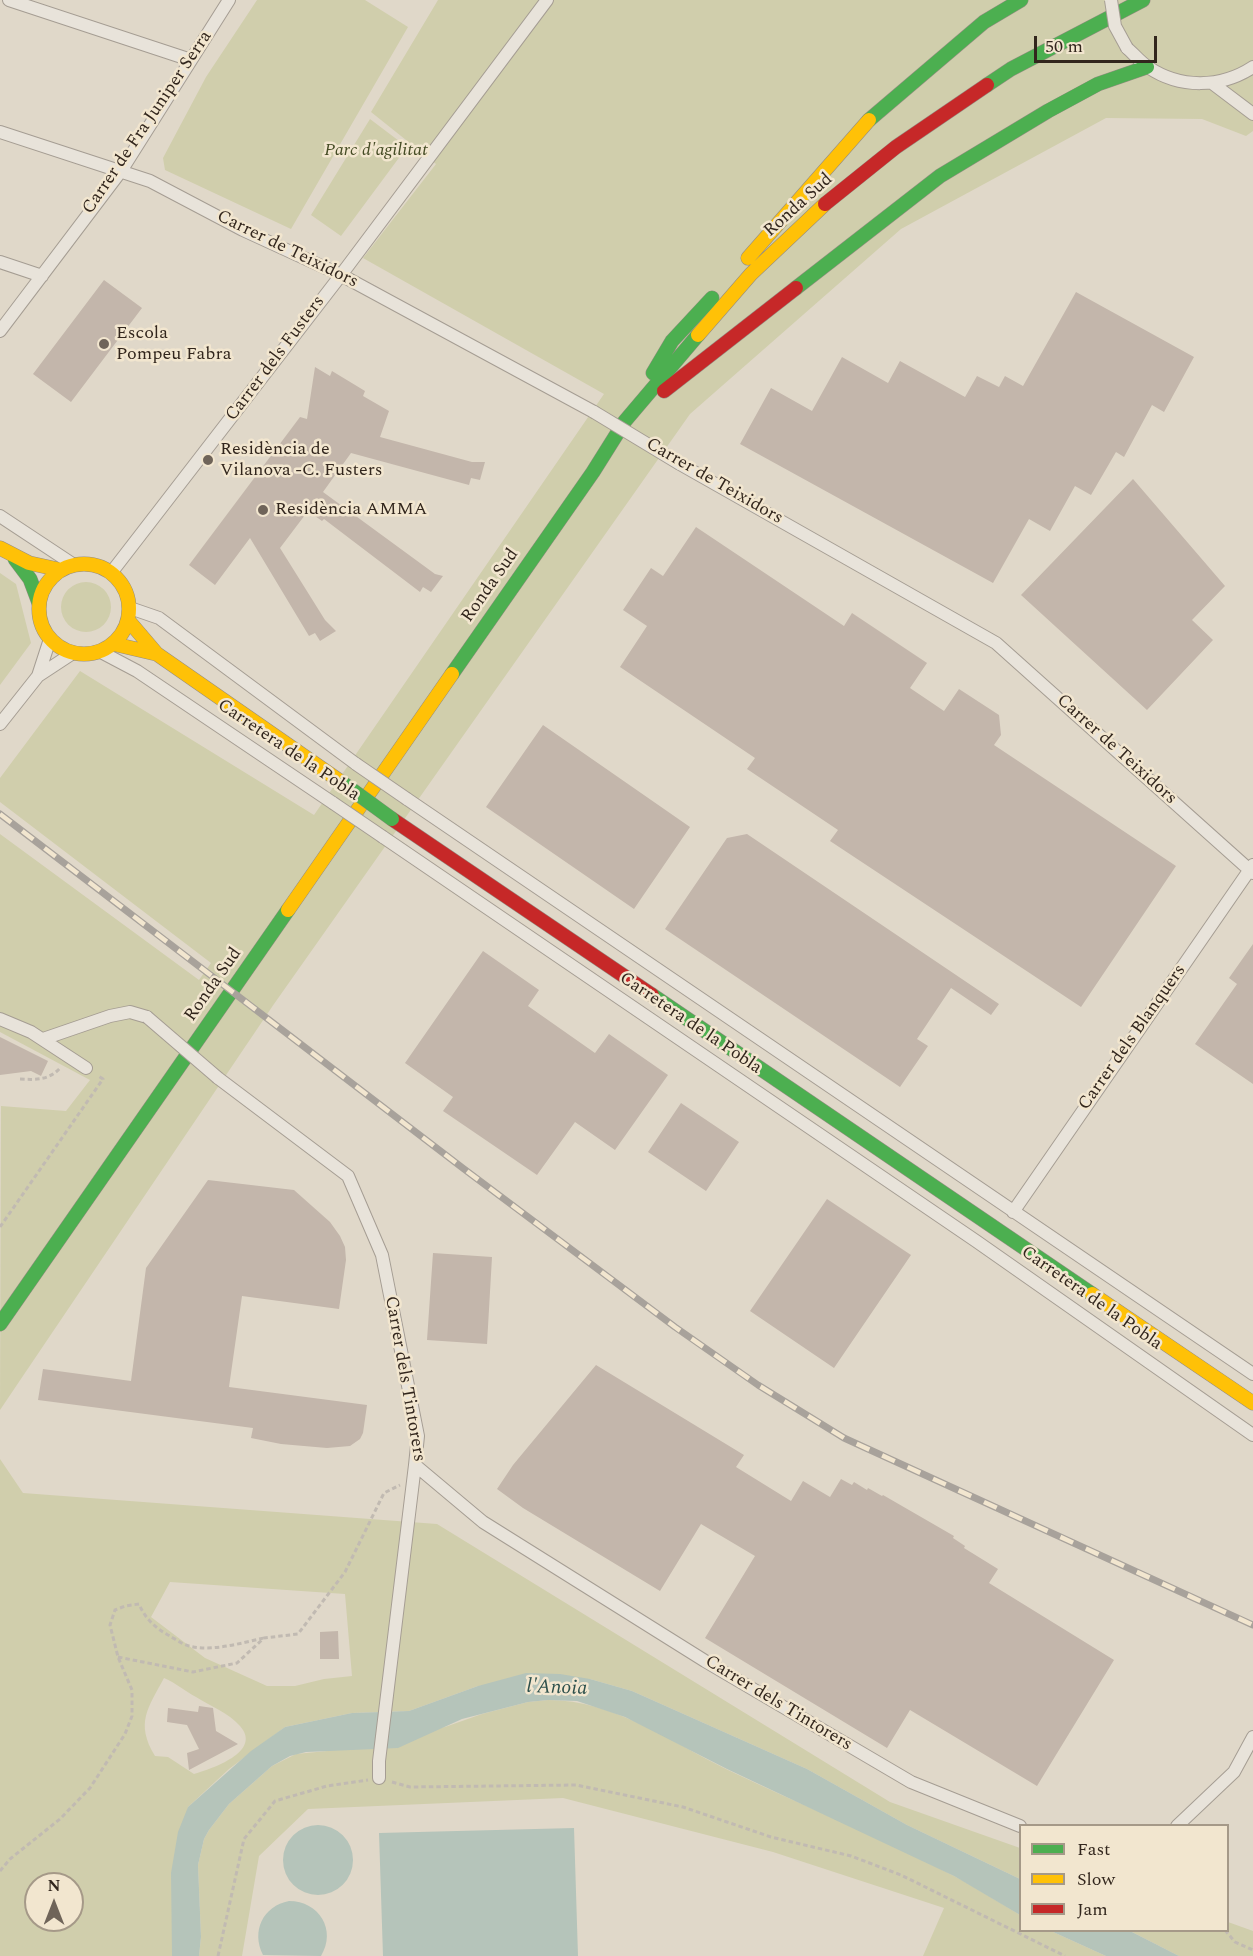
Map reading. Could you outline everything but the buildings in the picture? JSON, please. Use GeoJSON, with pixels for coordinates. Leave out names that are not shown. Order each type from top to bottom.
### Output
{"type":"FeatureCollection","features":[{"type":"Feature","properties":{"kind":"main road"},"geometry":{"type":"LineString","coordinates":[[625,421],[672,341],[753,253],[869,120],[984,22],[1021,0]]}},
{"type":"Feature","properties":{"kind":"main road","name":"Ronda Sud"},"geometry":{"type":"LineString","coordinates":[[0,1324],[592,472],[625,421],[751,274],[811,216],[887,154],[1011,69],[1143,0]]}},
{"type":"Feature","properties":{"kind":"main road"},"geometry":{"type":"LineString","coordinates":[[625,421],[940,176],[1048,111],[1098,84],[1147,67]]}},
{"type":"Feature","properties":{"kind":"main road"},"geometry":{"type":"LineString","coordinates":[[0,548],[15,559],[37,567],[94,566],[111,573],[124,589],[129,614],[123,633],[114,644],[100,652],[87,655],[60,648],[43,628],[39,616],[39,603],[43,590],[51,579],[68,568]]}},
{"type":"Feature","properties":{"kind":"main road"},"geometry":{"type":"LineString","coordinates":[[15,559],[30,579],[39,603]]}},
{"type":"Feature","properties":{"kind":"main road","name":"Carretera de la Pobla"},"geometry":{"type":"LineString","coordinates":[[129,614],[157,654],[392,819],[1253,1403]]}},
{"type":"Feature","properties":{"kind":"main road","name":"Carretera de la Pobla"},"geometry":{"type":"LineString","coordinates":[[114,644],[157,654]]}},
{"type":"Feature","properties":{"kind":"street"},"geometry":{"type":"LineString","coordinates":[[9,0],[191,60]]}},
{"type":"Feature","properties":{"kind":"street","name":"Carrer de Fra Juniper Serra"},"geometry":{"type":"LineString","coordinates":[[0,331],[121,171],[229,0]]}},
{"type":"Feature","properties":{"kind":"street","name":"Carrer dels Fusters"},"geometry":{"type":"LineString","coordinates":[[111,573],[341,275],[547,0]]}},
{"type":"Feature","properties":{"kind":"street"},"geometry":{"type":"LineString","coordinates":[[1111,0],[1115,26],[1127,48],[1147,67],[1171,79],[1189,83],[1212,83],[1253,68]]}},
{"type":"Feature","properties":{"kind":"street"},"geometry":{"type":"LineString","coordinates":[[1212,83],[1253,114]]}},
{"type":"Feature","properties":{"kind":"street","name":"Carrer de Teixidors"},"geometry":{"type":"LineString","coordinates":[[0,132],[150,181],[243,230],[341,275],[594,412],[680,464],[996,643],[1252,870]]}},
{"type":"Feature","properties":{"kind":"street"},"geometry":{"type":"LineString","coordinates":[[0,262],[42,276]]}},
{"type":"Feature","properties":{"kind":"street"},"geometry":{"type":"LineString","coordinates":[[0,516],[68,568]]}},
{"type":"Feature","properties":{"kind":"street","name":"Carretera de la Pobla"},"geometry":{"type":"LineString","coordinates":[[129,614],[159,618],[356,764],[1253,1374]]}},
{"type":"Feature","properties":{"kind":"street"},"geometry":{"type":"LineString","coordinates":[[38,676],[50,639]]}},
{"type":"Feature","properties":{"kind":"street","name":"Carretera de la Pobla"},"geometry":{"type":"LineString","coordinates":[[100,652],[137,671],[333,803],[976,1241],[1253,1435]]}},
{"type":"Feature","properties":{"kind":"street"},"geometry":{"type":"LineString","coordinates":[[0,724],[38,676],[73,653]]}},
{"type":"Feature","properties":{"kind":"street","name":"Carrer dels Blanquers"},"geometry":{"type":"LineString","coordinates":[[1013,1212],[1252,870]]}},
{"type":"Feature","properties":{"kind":"street","name":"Carrer dels Tintorers"},"geometry":{"type":"LineString","coordinates":[[43,1039],[110,1016],[130,1012],[147,1017],[218,1078],[348,1176],[382,1255],[418,1436],[415,1472],[483,1522],[705,1661],[910,1782],[1019,1826]]}},
{"type":"Feature","properties":{"kind":"street"},"geometry":{"type":"LineString","coordinates":[[0,1019],[43,1039],[86,1068]]}},
{"type":"Feature","properties":{"kind":"street"},"geometry":{"type":"LineString","coordinates":[[379,1779],[379,1761],[415,1472]]}},
{"type":"Feature","properties":{"kind":"street"},"geometry":{"type":"LineString","coordinates":[[1178,1824],[1234,1772],[1253,1737]]}},
{"type":"Feature","properties":{"kind":"path"},"geometry":{"type":"LineString","coordinates":[[20,1079],[43,1079],[54,1075],[68,1055]]}},
{"type":"Feature","properties":{"kind":"path"},"geometry":{"type":"LineString","coordinates":[[0,1227],[103,1079],[86,1068]]}},
{"type":"Feature","properties":{"kind":"path"},"geometry":{"type":"LineString","coordinates":[[0,1871],[10,1858],[60,1819],[90,1788],[125,1734],[132,1716],[132,1690],[118,1656],[110,1625],[115,1610],[139,1604],[146,1618],[164,1632],[187,1645],[199,1647],[229,1645],[298,1634],[345,1572],[384,1493],[415,1472]]}},
{"type":"Feature","properties":{"kind":"path"},"geometry":{"type":"LineString","coordinates":[[118,1656],[193,1672],[237,1663],[264,1638]]}},
{"type":"Feature","properties":{"kind":"path"},"geometry":{"type":"LineString","coordinates":[[218,1956],[244,1839],[275,1801],[327,1786],[379,1779],[410,1787],[576,1785],[683,1807],[771,1837],[851,1856],[891,1871],[1065,1956]]}},
{"type":"Feature","properties":{"kind":"path"},"geometry":{"type":"LineString","coordinates":[[1227,1932],[1235,1942],[1253,1950]]}},
{"type":"Feature","properties":{"kind":"green space"},"geometry":{"type":"Polygon","coordinates":[[[257,0],[365,0],[408,27],[291,229],[165,170],[163,158],[206,77],[257,0]]]}},
{"type":"Feature","properties":{"kind":"green space"},"geometry":{"type":"Polygon","coordinates":[[[438,0],[1253,0],[1253,131],[1246,136],[1202,119],[1106,118],[901,229],[690,414],[274,1004],[0,1410],[1,1106],[66,1111],[90,1080],[0,1032],[0,834],[199,980],[211,963],[0,802],[0,778],[80,671],[314,815],[604,394],[363,258],[436,164],[371,112],[438,0]]]}},
{"type":"Feature","properties":{"kind":"green space","name":"Parc d'agilitat"},"geometry":{"type":"Polygon","coordinates":[[[370,119],[407,147],[341,236],[311,215],[370,119]]]}},
{"type":"Feature","properties":{"kind":"green space"},"geometry":{"type":"Polygon","coordinates":[[[0,573],[16,584],[31,643],[0,685],[0,573]]]}},
{"type":"Feature","properties":{"kind":"green space"},"geometry":{"type":"Polygon","coordinates":[[[86,582],[95,584],[106,593],[111,607],[109,616],[100,627],[86,632],[77,630],[66,621],[61,607],[63,598],[72,587],[86,582]]]}},
{"type":"Feature","properties":{"kind":"green space"},"geometry":{"type":"Polygon","coordinates":[[[0,1459],[23,1493],[437,1524],[890,1802],[1019,1848],[1019,1879],[907,1825],[807,1769],[632,1691],[590,1679],[478,1686],[409,1711],[352,1713],[285,1727],[229,1769],[188,1807],[172,1956],[0,1956],[0,1459]],[[170,1582],[151,1617],[205,1658],[267,1686],[295,1686],[324,1679],[352,1676],[345,1594],[170,1582]],[[164,1678],[146,1716],[146,1734],[155,1756],[168,1757],[194,1774],[232,1758],[245,1744],[245,1735],[240,1726],[230,1717],[164,1678]]]}},
{"type":"Feature","properties":{"kind":"green space"},"geometry":{"type":"Polygon","coordinates":[[[548,1700],[572,1702],[596,1707],[641,1724],[728,1770],[898,1848],[963,1881],[1019,1914],[1019,1932],[1053,1932],[1106,1956],[923,1956],[944,1908],[773,1852],[563,1798],[308,1809],[259,1856],[242,1956],[199,1956],[201,1937],[198,1865],[204,1839],[229,1804],[272,1766],[296,1754],[327,1751],[445,1727],[528,1702],[548,1700]]]}},
{"type":"Feature","properties":{"kind":"green space"},"geometry":{"type":"Polygon","coordinates":[[[1229,1922],[1253,1931],[1253,1956],[1179,1956],[1132,1932],[1229,1932],[1229,1922]]]}},
{"type":"Feature","properties":{"kind":"water","name":"l'Anoia"},"geometry":{"type":"Polygon","coordinates":[[[526,1673],[560,1674],[590,1679],[632,1691],[807,1769],[907,1825],[1019,1879],[1019,1914],[954,1876],[727,1769],[625,1717],[577,1701],[548,1700],[528,1702],[462,1719],[398,1748],[306,1752],[290,1756],[272,1766],[229,1804],[204,1839],[198,1865],[201,1937],[199,1956],[172,1956],[171,1873],[178,1832],[188,1807],[251,1751],[285,1727],[352,1713],[409,1711],[478,1686],[526,1673]]]}},
{"type":"Feature","properties":{"kind":"water"},"geometry":{"type":"Polygon","coordinates":[[[318,1825],[331,1828],[343,1835],[350,1847],[353,1860],[350,1873],[343,1885],[331,1892],[318,1895],[305,1892],[293,1885],[286,1873],[283,1860],[286,1847],[293,1835],[305,1828],[318,1825]]]}},
{"type":"Feature","properties":{"kind":"water"},"geometry":{"type":"Polygon","coordinates":[[[574,1828],[578,1956],[383,1956],[379,1833],[574,1828]]]}},
{"type":"Feature","properties":{"kind":"water"},"geometry":{"type":"Polygon","coordinates":[[[289,1901],[309,1906],[322,1919],[327,1936],[321,1956],[263,1955],[258,1937],[262,1921],[272,1908],[289,1901]]]}},
{"type":"Feature","properties":{"kind":"water"},"geometry":{"type":"Polygon","coordinates":[[[1053,1932],[1132,1932],[1179,1956],[1106,1956],[1053,1932]]]}},
{"type":"Feature","properties":{"kind":"railway"},"geometry":{"type":"LineString","coordinates":[[0,814],[464,1169],[675,1327],[758,1385],[844,1438],[1253,1625]]}},
{"type":"Feature","properties":{"kind":"traffic: fast"},"geometry":{"type":"LineString","coordinates":[[869,120],[984,22],[1021,0]]}},
{"type":"Feature","properties":{"kind":"traffic: fast"},"geometry":{"type":"LineString","coordinates":[[987,85],[1011,69],[1143,0]]}},
{"type":"Feature","properties":{"kind":"traffic: fast"},"geometry":{"type":"LineString","coordinates":[[796,288],[940,176],[1048,111],[1098,84],[1147,67]]}},
{"type":"Feature","properties":{"kind":"traffic: fast"},"geometry":{"type":"LineString","coordinates":[[653,373],[672,341],[712,298]]}},
{"type":"Feature","properties":{"kind":"traffic: fast"},"geometry":{"type":"LineString","coordinates":[[452,674],[593,472],[625,421],[698,335]]}},
{"type":"Feature","properties":{"kind":"traffic: fast"},"geometry":{"type":"LineString","coordinates":[[15,559],[30,579],[39,603]]}},
{"type":"Feature","properties":{"kind":"traffic: fast"},"geometry":{"type":"LineString","coordinates":[[344,784],[392,819]]}},
{"type":"Feature","properties":{"kind":"traffic: fast"},"geometry":{"type":"LineString","coordinates":[[0,1324],[288,910]]}},
{"type":"Feature","properties":{"kind":"traffic: fast"},"geometry":{"type":"LineString","coordinates":[[652,995],[1092,1294]]}},
{"type":"Feature","properties":{"kind":"traffic: slow"},"geometry":{"type":"LineString","coordinates":[[748,258],[869,120]]}},
{"type":"Feature","properties":{"kind":"traffic: slow"},"geometry":{"type":"LineString","coordinates":[[698,335],[751,274],[825,204]]}},
{"type":"Feature","properties":{"kind":"traffic: slow"},"geometry":{"type":"LineString","coordinates":[[0,548],[29,563],[61,570]]}},
{"type":"Feature","properties":{"kind":"traffic: slow"},"geometry":{"type":"LineString","coordinates":[[84,564],[101,567],[116,577],[126,592],[129,609],[126,626],[116,641],[101,651],[84,654],[67,651],[52,641],[42,626],[39,609],[42,592],[52,577],[67,567],[84,564]]}},
{"type":"Feature","properties":{"kind":"traffic: slow"},"geometry":{"type":"LineString","coordinates":[[128,620],[157,654],[344,784]]}},
{"type":"Feature","properties":{"kind":"traffic: slow"},"geometry":{"type":"LineString","coordinates":[[114,644],[157,654]]}},
{"type":"Feature","properties":{"kind":"traffic: slow"},"geometry":{"type":"LineString","coordinates":[[288,910],[452,674]]}},
{"type":"Feature","properties":{"kind":"traffic: slow"},"geometry":{"type":"LineString","coordinates":[[1092,1294],[1253,1403]]}},
{"type":"Feature","properties":{"kind":"traffic: jam"},"geometry":{"type":"LineString","coordinates":[[825,204],[896,147],[987,85]]}},
{"type":"Feature","properties":{"kind":"traffic: jam"},"geometry":{"type":"LineString","coordinates":[[664,391],[796,288]]}},
{"type":"Feature","properties":{"kind":"traffic: jam"},"geometry":{"type":"LineString","coordinates":[[392,819],[652,995]]}},
{"type":"Feature","properties":{"kind":"place","name":"Escola Pompeu Fabra"},"geometry":{"type":"Point","coordinates":[104,344]}},
{"type":"Feature","properties":{"kind":"place","name":"Residència de Vilanova -C. Fusters"},"geometry":{"type":"Point","coordinates":[208,460]}},
{"type":"Feature","properties":{"kind":"place","name":"Residència AMMA"},"geometry":{"type":"Point","coordinates":[263,510]}}]}
